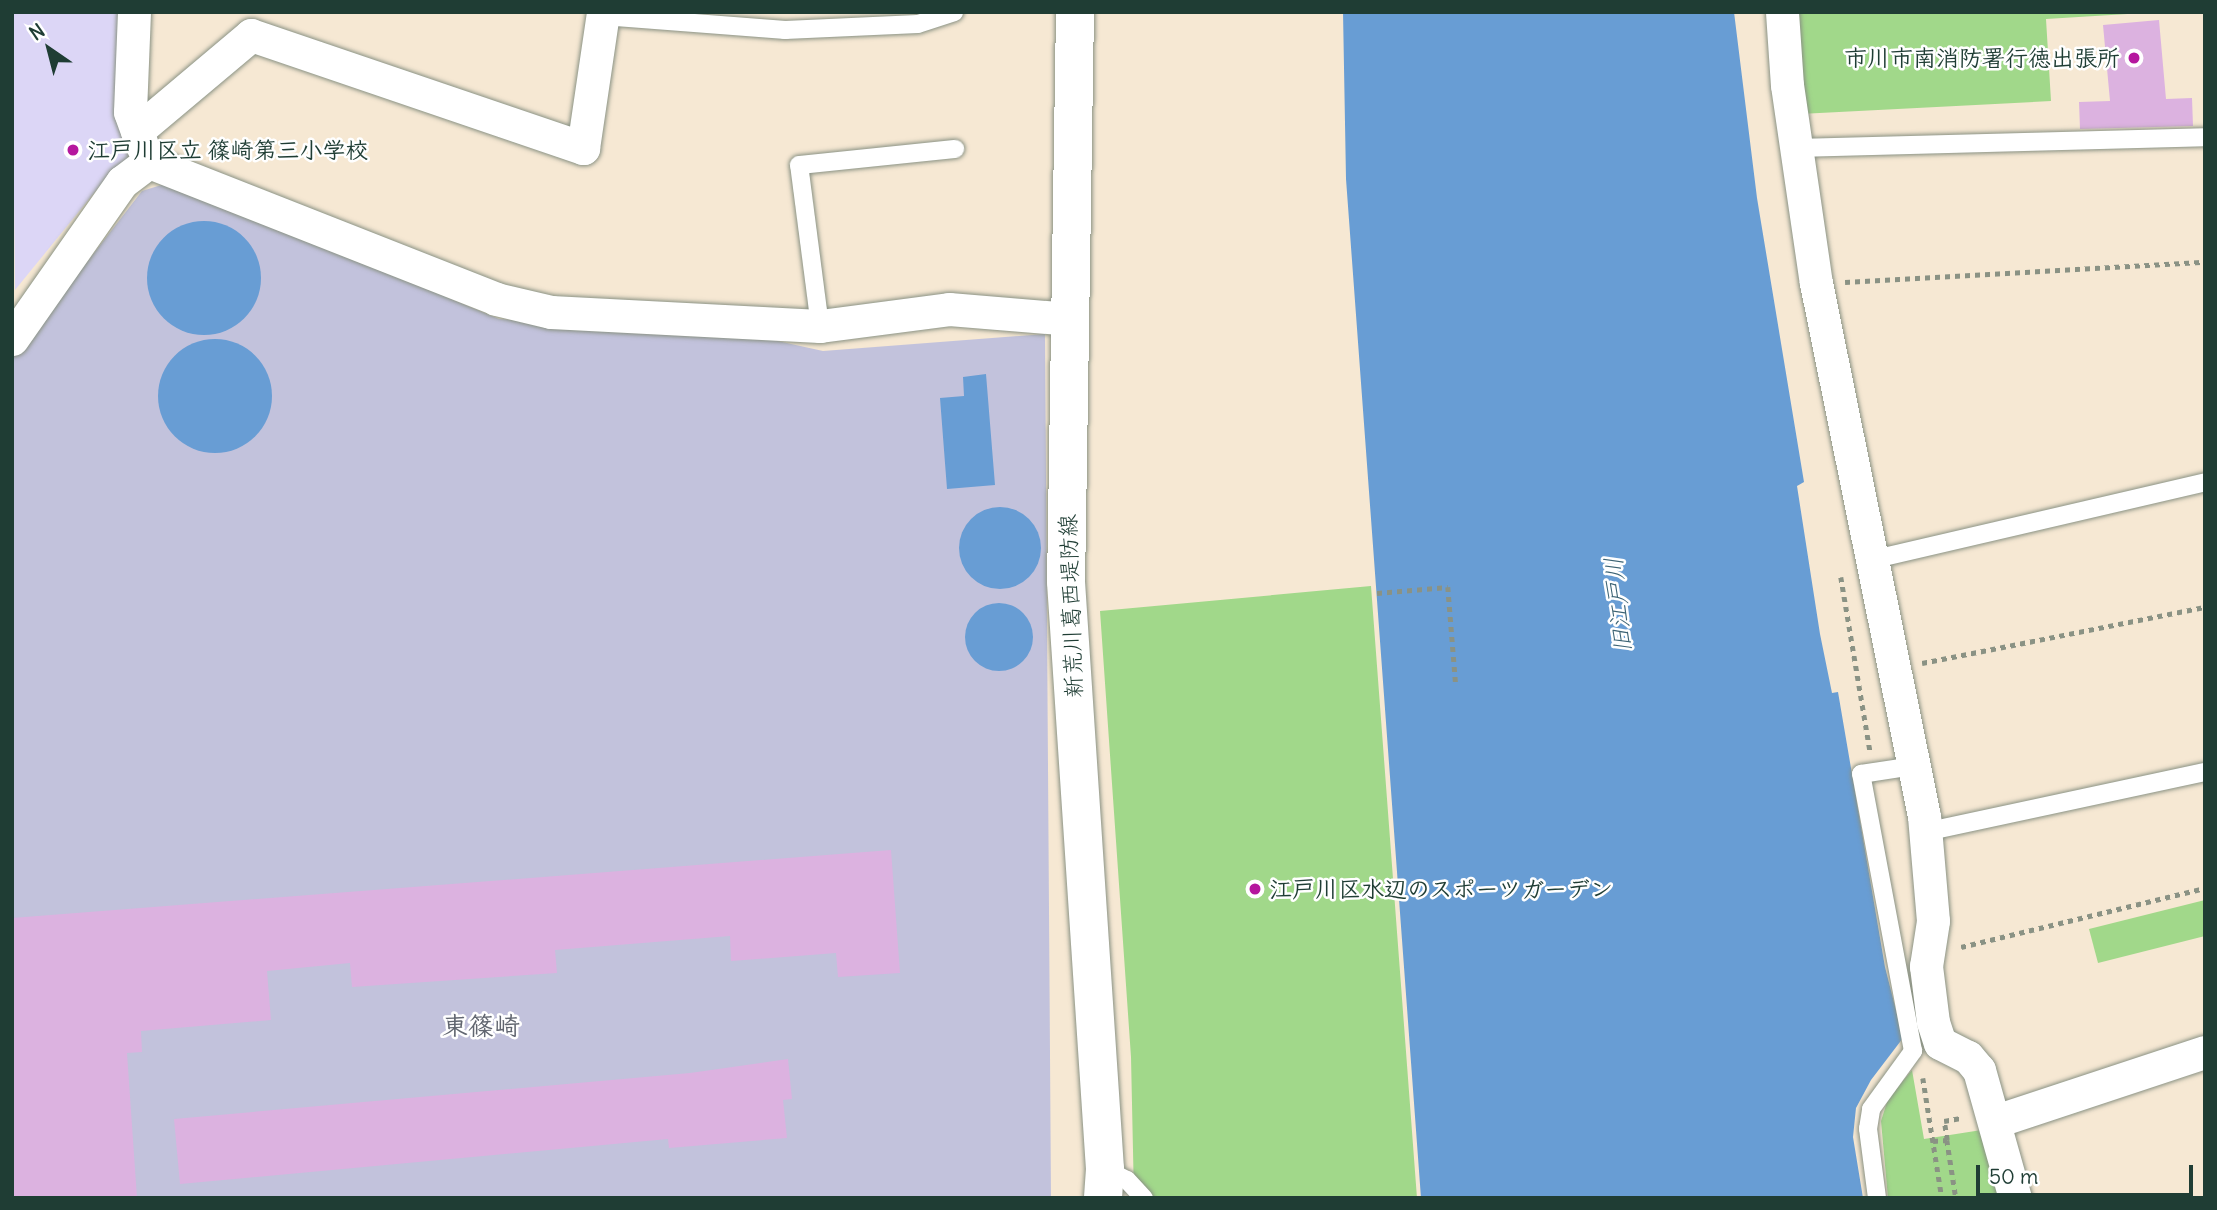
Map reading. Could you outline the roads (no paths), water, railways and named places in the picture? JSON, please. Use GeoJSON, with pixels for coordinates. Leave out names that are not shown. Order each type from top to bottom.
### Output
{"type":"FeatureCollection","features":[{"type":"Feature","properties":{"kind":"main road","name":"新荒川葛西堤防線"},"geometry":{"type":"LineString","coordinates":[[1075,12],[1066,582],[1104,1183]]}},
{"type":"Feature","properties":{"kind":"street"},"geometry":{"type":"LineString","coordinates":[[134,12],[130,112],[149,162],[496,299],[551,312],[820,326],[948,309],[1070,319]]}},
{"type":"Feature","properties":{"kind":"street"},"geometry":{"type":"LineString","coordinates":[[1782,12],[1796,148],[1816,283],[1925,832],[1933,921],[1928,953],[1936,1036],[1945,1047],[1976,1065],[1996,1121],[2015,1198]]}},
{"type":"Feature","properties":{"kind":"street"},"geometry":{"type":"LineString","coordinates":[[136,131],[251,35],[583,148],[603,14]]}},
{"type":"Feature","properties":{"kind":"street"},"geometry":{"type":"LineString","coordinates":[[12,339],[122,182],[149,162]]}},
{"type":"Feature","properties":{"kind":"street"},"geometry":{"type":"LineString","coordinates":[[1996,1121],[2205,1052]]}},
{"type":"Feature","properties":{"kind":"lane"},"geometry":{"type":"LineString","coordinates":[[603,14],[785,30],[918,24],[954,12]]}},
{"type":"Feature","properties":{"kind":"lane"},"geometry":{"type":"LineString","coordinates":[[1796,148],[2205,137]]}},
{"type":"Feature","properties":{"kind":"lane"},"geometry":{"type":"LineString","coordinates":[[820,326],[799,165],[955,149]]}},
{"type":"Feature","properties":{"kind":"lane"},"geometry":{"type":"LineString","coordinates":[[1871,561],[2205,482]]}},
{"type":"Feature","properties":{"kind":"lane"},"geometry":{"type":"LineString","coordinates":[[1877,1198],[1868,1129],[1871,1109],[1913,1051],[1861,774],[1914,766]]}},
{"type":"Feature","properties":{"kind":"lane"},"geometry":{"type":"LineString","coordinates":[[1925,832],[2205,772]]}},
{"type":"Feature","properties":{"kind":"lane"},"geometry":{"type":"LineString","coordinates":[[1104,1183],[1126,1180],[1144,1198]]}},
{"type":"Feature","properties":{"kind":"water","name":"旧江戸川"},"geometry":{"type":"Polygon","coordinates":[[[1343,12],[1734,12],[1757,198],[1804,482],[1797,486],[1820,634],[1832,693],[1838,692],[1885,967],[1903,1038],[1871,1080],[1856,1108],[1853,1137],[1863,1198],[1421,1198],[1346,179],[1343,12]]]}},
{"type":"Feature","properties":{"kind":"water"},"geometry":{"type":"Polygon","coordinates":[[[204,221],[226,226],[244,238],[256,256],[261,278],[256,300],[244,318],[226,330],[204,335],[182,330],[164,318],[152,300],[147,278],[152,256],[164,238],[182,226],[204,221]]]}},
{"type":"Feature","properties":{"kind":"water"},"geometry":{"type":"Polygon","coordinates":[[[215,339],[237,343],[255,356],[268,374],[272,396],[268,418],[255,436],[237,449],[215,453],[193,449],[175,436],[162,418],[158,396],[162,374],[175,356],[193,343],[215,339]]]}},
{"type":"Feature","properties":{"kind":"water"},"geometry":{"type":"Polygon","coordinates":[[[986,374],[995,485],[947,489],[940,398],[964,396],[963,377],[986,374]]]}},
{"type":"Feature","properties":{"kind":"water"},"geometry":{"type":"Polygon","coordinates":[[[992,507],[1008,507],[1023,514],[1034,525],[1041,540],[1038,564],[1029,577],[1008,589],[992,589],[977,582],[966,571],[959,556],[959,540],[966,525],[977,514],[992,507]]]}},
{"type":"Feature","properties":{"kind":"water"},"geometry":{"type":"Polygon","coordinates":[[[992,603],[1006,603],[1018,608],[1028,618],[1033,637],[1028,656],[1018,666],[1006,671],[992,671],[980,666],[970,656],[965,644],[965,630],[970,618],[980,608],[992,603]]]}},
{"type":"Feature","properties":{"kind":"place","name":"市川市南消防署行徳出張所"},"geometry":{"type":"Point","coordinates":[2134,58]}},
{"type":"Feature","properties":{"kind":"place","name":"江戸川区立 篠崎第三小学校"},"geometry":{"type":"Point","coordinates":[73,150]}},
{"type":"Feature","properties":{"kind":"place","name":"江戸川区水辺のスポーツガーデン"},"geometry":{"type":"Point","coordinates":[1255,889]}},
{"type":"Feature","properties":{"kind":"district","name":"東篠崎"},"geometry":{"type":"Point","coordinates":[481,1026]}}]}
